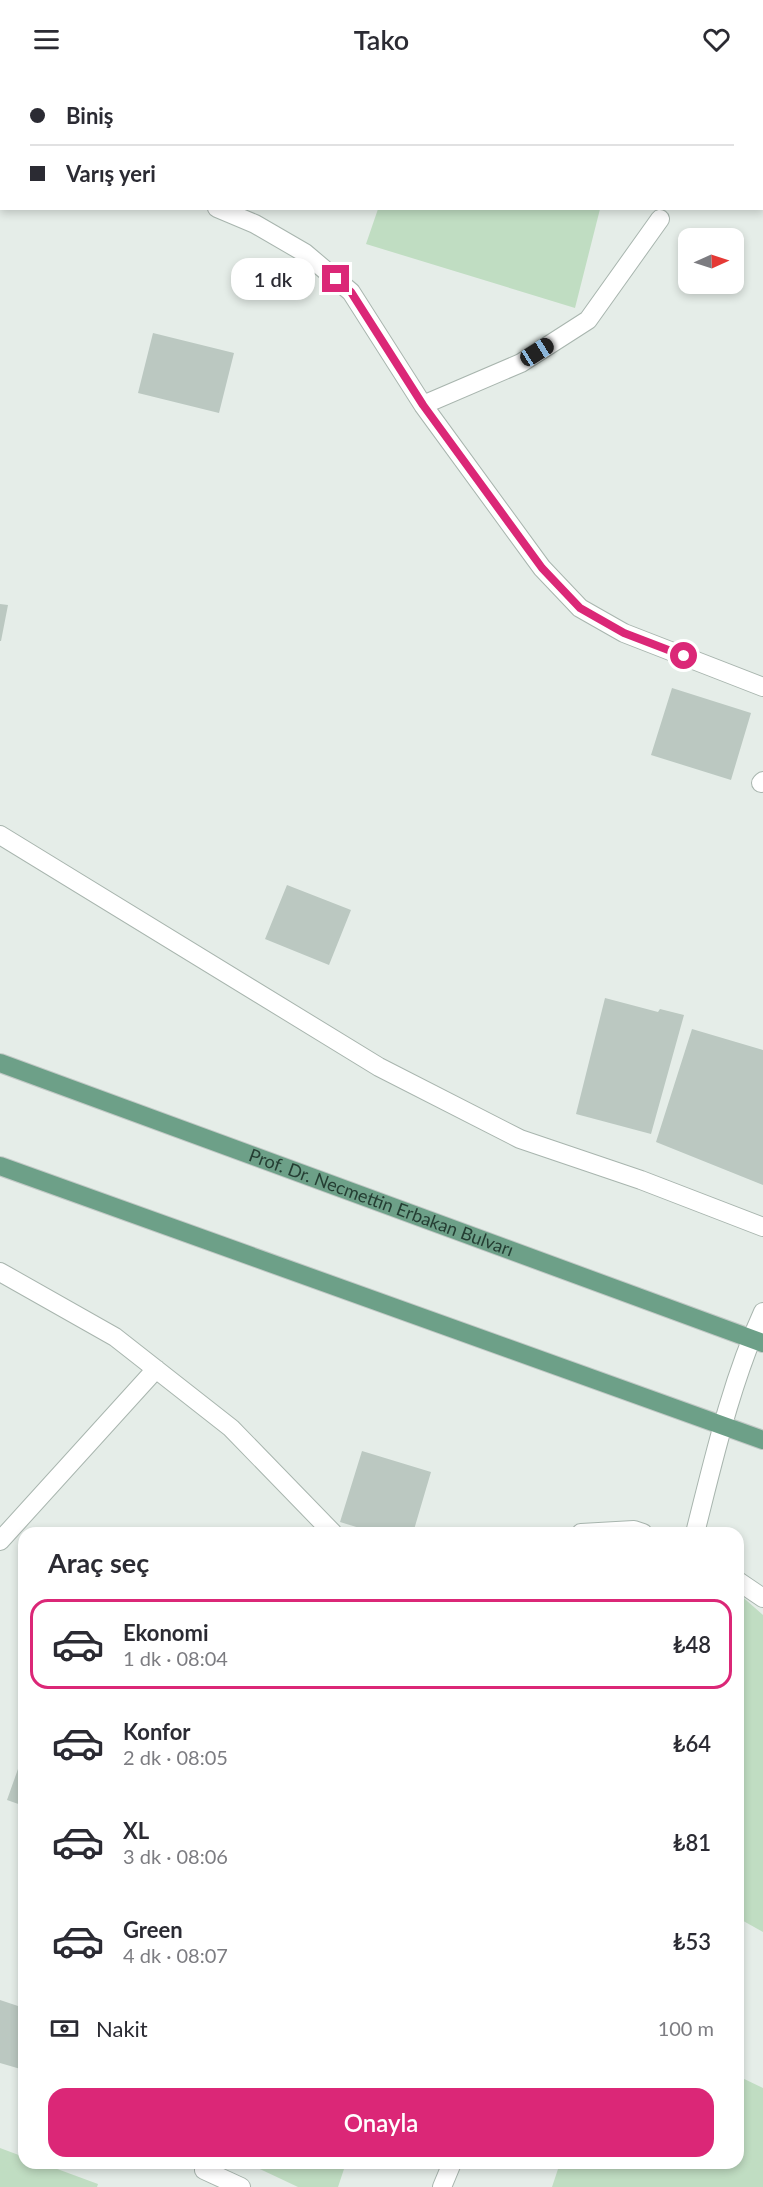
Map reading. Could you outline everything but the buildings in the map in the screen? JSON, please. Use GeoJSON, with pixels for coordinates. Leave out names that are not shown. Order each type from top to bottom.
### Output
{"type":"FeatureCollection","features":[{"type":"Feature","properties":{"kind":"main road","name":"Prof. Dr. Necmettin Erbakan Bulvarı"},"geometry":{"type":"LineString","coordinates":[[0,1063],[757,1341]]}},
{"type":"Feature","properties":{"kind":"main road"},"geometry":{"type":"LineString","coordinates":[[0,1166],[763,1440]]}},
{"type":"Feature","properties":{"kind":"street"},"geometry":{"type":"LineString","coordinates":[[222,210],[255,224],[305,253],[351,292],[423,405],[542,568],[580,608],[624,633],[763,687]]}},
{"type":"Feature","properties":{"kind":"street"},"geometry":{"type":"LineString","coordinates":[[423,405],[521,363],[588,320],[660,219]]}},
{"type":"Feature","properties":{"kind":"street"},"geometry":{"type":"LineString","coordinates":[[0,835],[379,1067],[520,1139],[641,1180],[763,1227]]}},
{"type":"Feature","properties":{"kind":"street"},"geometry":{"type":"LineString","coordinates":[[0,1272],[115,1337],[231,1428],[327,1527]]}},
{"type":"Feature","properties":{"kind":"street"},"geometry":{"type":"LineString","coordinates":[[696,1527],[722,1425],[757,1341],[763,1311]]}},
{"type":"Feature","properties":{"kind":"street"},"geometry":{"type":"LineString","coordinates":[[0,1541],[156,1369]]}},
{"type":"Feature","properties":{"kind":"street"},"geometry":{"type":"LineString","coordinates":[[744,1585],[763,1598]]}},
{"type":"Feature","properties":{"kind":"street"},"geometry":{"type":"LineString","coordinates":[[442,2187],[450,2169]]}},
{"type":"Feature","properties":{"kind":"street"},"geometry":{"type":"LineString","coordinates":[[204,2170],[241,2187]]}},
{"type":"Feature","properties":{"kind":"green space"},"geometry":{"type":"Polygon","coordinates":[[[377,210],[600,210],[575,308],[366,244],[377,210]]]}},
{"type":"Feature","properties":{"kind":"green space"},"geometry":{"type":"Polygon","coordinates":[[[744,1598],[763,1615],[763,1932],[744,1921],[744,1598]]]}},
{"type":"Feature","properties":{"kind":"green space"},"geometry":{"type":"Polygon","coordinates":[[[744,2079],[763,2088],[763,2187],[552,2187],[558,2169],[744,2169],[744,2079]]]}},
{"type":"Feature","properties":{"kind":"green space"},"geometry":{"type":"Polygon","coordinates":[[[0,2148],[18,2155],[18,2169],[57,2169],[98,2184],[97,2187],[0,2187],[0,2148]]]}},
{"type":"Feature","properties":{"kind":"green space"},"geometry":{"type":"Polygon","coordinates":[[[260,2169],[344,2169],[338,2187],[298,2187],[260,2169]]]}},
{"type":"Feature","properties":{"kind":"route"},"geometry":{"type":"LineString","coordinates":[[336,279],[351,292],[423,405],[542,568],[580,608],[624,633],[684,656]]}}]}
